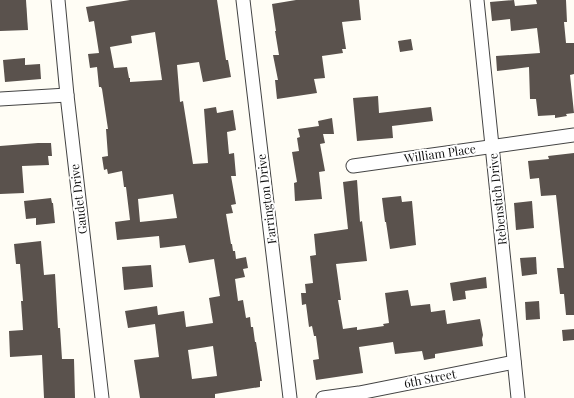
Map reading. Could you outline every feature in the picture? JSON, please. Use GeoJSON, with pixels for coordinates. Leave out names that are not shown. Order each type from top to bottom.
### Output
{"type":"FeatureCollection","features":[{"type":"Feature","properties":{"kind":"street","name":"Gaudet Drive"},"geometry":{"type":"LineString","coordinates":[[58,0],[67,95],[102,398]]}},
{"type":"Feature","properties":{"kind":"street","name":"Farrington Drive"},"geometry":{"type":"LineString","coordinates":[[243,0],[290,398]]}},
{"type":"Feature","properties":{"kind":"street","name":"Rebenstich Drive"},"geometry":{"type":"LineString","coordinates":[[477,0],[518,398]]}},
{"type":"Feature","properties":{"kind":"street"},"geometry":{"type":"LineString","coordinates":[[0,100],[67,95]]}},
{"type":"Feature","properties":{"kind":"street","name":"William Place"},"geometry":{"type":"LineString","coordinates":[[353,166],[574,135]]}},
{"type":"Feature","properties":{"kind":"street","name":"6th Street"},"geometry":{"type":"LineString","coordinates":[[323,398],[359,393],[514,362]]}},
{"type":"Feature","properties":{"kind":"building"},"geometry":{"type":"Polygon","coordinates":[[[0,0],[26,0],[28,30],[0,31],[0,0]]]}},
{"type":"Feature","properties":{"kind":"building"},"geometry":{"type":"Polygon","coordinates":[[[130,0],[217,0],[226,60],[228,60],[231,77],[203,82],[199,62],[177,65],[180,102],[183,101],[193,164],[208,163],[204,109],[216,107],[217,113],[233,110],[236,130],[227,132],[229,154],[234,153],[236,176],[231,176],[236,204],[231,205],[233,213],[226,214],[231,244],[233,251],[235,251],[236,259],[246,257],[248,268],[243,269],[245,277],[235,279],[238,301],[243,300],[246,318],[250,317],[251,327],[253,327],[262,381],[260,381],[260,387],[215,394],[215,398],[140,398],[134,360],[159,357],[155,324],[128,328],[125,311],[157,306],[158,315],[184,311],[186,327],[213,323],[209,298],[220,296],[214,259],[189,263],[185,245],[160,248],[159,236],[117,240],[115,222],[130,220],[126,187],[124,187],[122,171],[108,174],[107,169],[104,170],[102,157],[108,156],[106,129],[108,129],[102,89],[99,87],[97,67],[90,68],[88,54],[99,53],[94,21],[89,22],[86,7],[130,0]],[[155,32],[131,36],[132,43],[110,47],[114,68],[127,67],[130,82],[162,80],[155,32]],[[173,194],[138,199],[140,222],[177,218],[173,194]],[[213,346],[188,350],[192,379],[217,376],[213,346]]]}},
{"type":"Feature","properties":{"kind":"building"},"geometry":{"type":"Polygon","coordinates":[[[296,0],[359,0],[361,20],[342,22],[346,49],[342,49],[343,53],[322,56],[325,78],[314,79],[317,93],[277,99],[275,80],[278,80],[273,55],[279,55],[272,4],[296,0]]]}},
{"type":"Feature","properties":{"kind":"building"},"geometry":{"type":"Polygon","coordinates":[[[514,0],[515,6],[537,4],[536,0],[566,0],[567,22],[564,22],[566,43],[574,43],[574,74],[570,75],[574,113],[555,118],[555,115],[538,116],[536,99],[530,99],[529,67],[497,71],[496,56],[540,53],[537,28],[511,31],[510,19],[492,21],[490,2],[514,0]]]}},
{"type":"Feature","properties":{"kind":"building"},"geometry":{"type":"Polygon","coordinates":[[[411,39],[413,50],[400,52],[398,41],[411,39]]]}},
{"type":"Feature","properties":{"kind":"building"},"geometry":{"type":"Polygon","coordinates":[[[25,58],[25,65],[40,64],[41,79],[5,82],[3,60],[25,58]]]}},
{"type":"Feature","properties":{"kind":"building"},"geometry":{"type":"Polygon","coordinates":[[[378,96],[379,113],[431,107],[433,121],[392,126],[393,138],[357,141],[353,98],[378,96]]]}},
{"type":"Feature","properties":{"kind":"building"},"geometry":{"type":"Polygon","coordinates":[[[332,118],[334,134],[323,134],[325,143],[320,144],[325,171],[319,172],[322,199],[295,201],[294,183],[297,182],[292,152],[299,151],[297,138],[300,137],[298,129],[319,126],[318,121],[332,118]]]}},
{"type":"Feature","properties":{"kind":"building"},"geometry":{"type":"Polygon","coordinates":[[[51,143],[52,156],[48,156],[49,165],[22,166],[24,193],[0,194],[0,146],[51,143]]]}},
{"type":"Feature","properties":{"kind":"building"},"geometry":{"type":"Polygon","coordinates":[[[574,153],[574,315],[566,315],[564,294],[560,294],[557,268],[564,268],[556,195],[541,196],[539,178],[530,179],[528,161],[549,159],[548,156],[574,153]]]}},
{"type":"Feature","properties":{"kind":"building"},"geometry":{"type":"Polygon","coordinates":[[[357,180],[360,222],[362,221],[367,261],[336,264],[341,300],[338,300],[343,329],[357,327],[357,330],[384,326],[383,324],[389,323],[385,293],[408,290],[411,306],[430,304],[431,312],[445,310],[447,324],[480,319],[483,335],[483,346],[435,354],[435,358],[424,360],[422,351],[395,354],[393,342],[359,347],[363,373],[316,380],[313,360],[319,359],[316,336],[314,336],[312,326],[309,327],[306,304],[302,305],[301,293],[306,293],[305,284],[313,283],[310,256],[316,255],[314,234],[348,229],[343,182],[357,180]]]}},
{"type":"Feature","properties":{"kind":"building"},"geometry":{"type":"Polygon","coordinates":[[[401,196],[402,202],[412,201],[416,245],[390,249],[382,198],[401,196]]]}},
{"type":"Feature","properties":{"kind":"building"},"geometry":{"type":"Polygon","coordinates":[[[51,198],[55,223],[36,225],[36,218],[26,219],[24,201],[51,198]]]}},
{"type":"Feature","properties":{"kind":"building"},"geometry":{"type":"Polygon","coordinates":[[[532,201],[534,228],[516,230],[514,203],[532,201]]]}},
{"type":"Feature","properties":{"kind":"building"},"geometry":{"type":"Polygon","coordinates":[[[41,241],[44,275],[55,274],[58,328],[60,328],[62,359],[74,359],[75,398],[44,398],[42,355],[10,357],[9,331],[23,330],[21,301],[23,301],[20,264],[16,264],[14,244],[41,241]]]}},
{"type":"Feature","properties":{"kind":"building"},"geometry":{"type":"Polygon","coordinates":[[[536,257],[537,274],[522,276],[520,258],[536,257]]]}},
{"type":"Feature","properties":{"kind":"building"},"geometry":{"type":"Polygon","coordinates":[[[151,265],[153,287],[124,290],[122,267],[151,265]]]}},
{"type":"Feature","properties":{"kind":"building"},"geometry":{"type":"Polygon","coordinates":[[[486,277],[487,288],[465,291],[466,299],[453,301],[450,283],[486,277]]]}},
{"type":"Feature","properties":{"kind":"building"},"geometry":{"type":"Polygon","coordinates":[[[539,301],[540,319],[526,320],[525,302],[539,301]]]}},
{"type":"Feature","properties":{"kind":"building"},"geometry":{"type":"Polygon","coordinates":[[[574,329],[574,340],[563,341],[562,330],[574,329]]]}}]}
